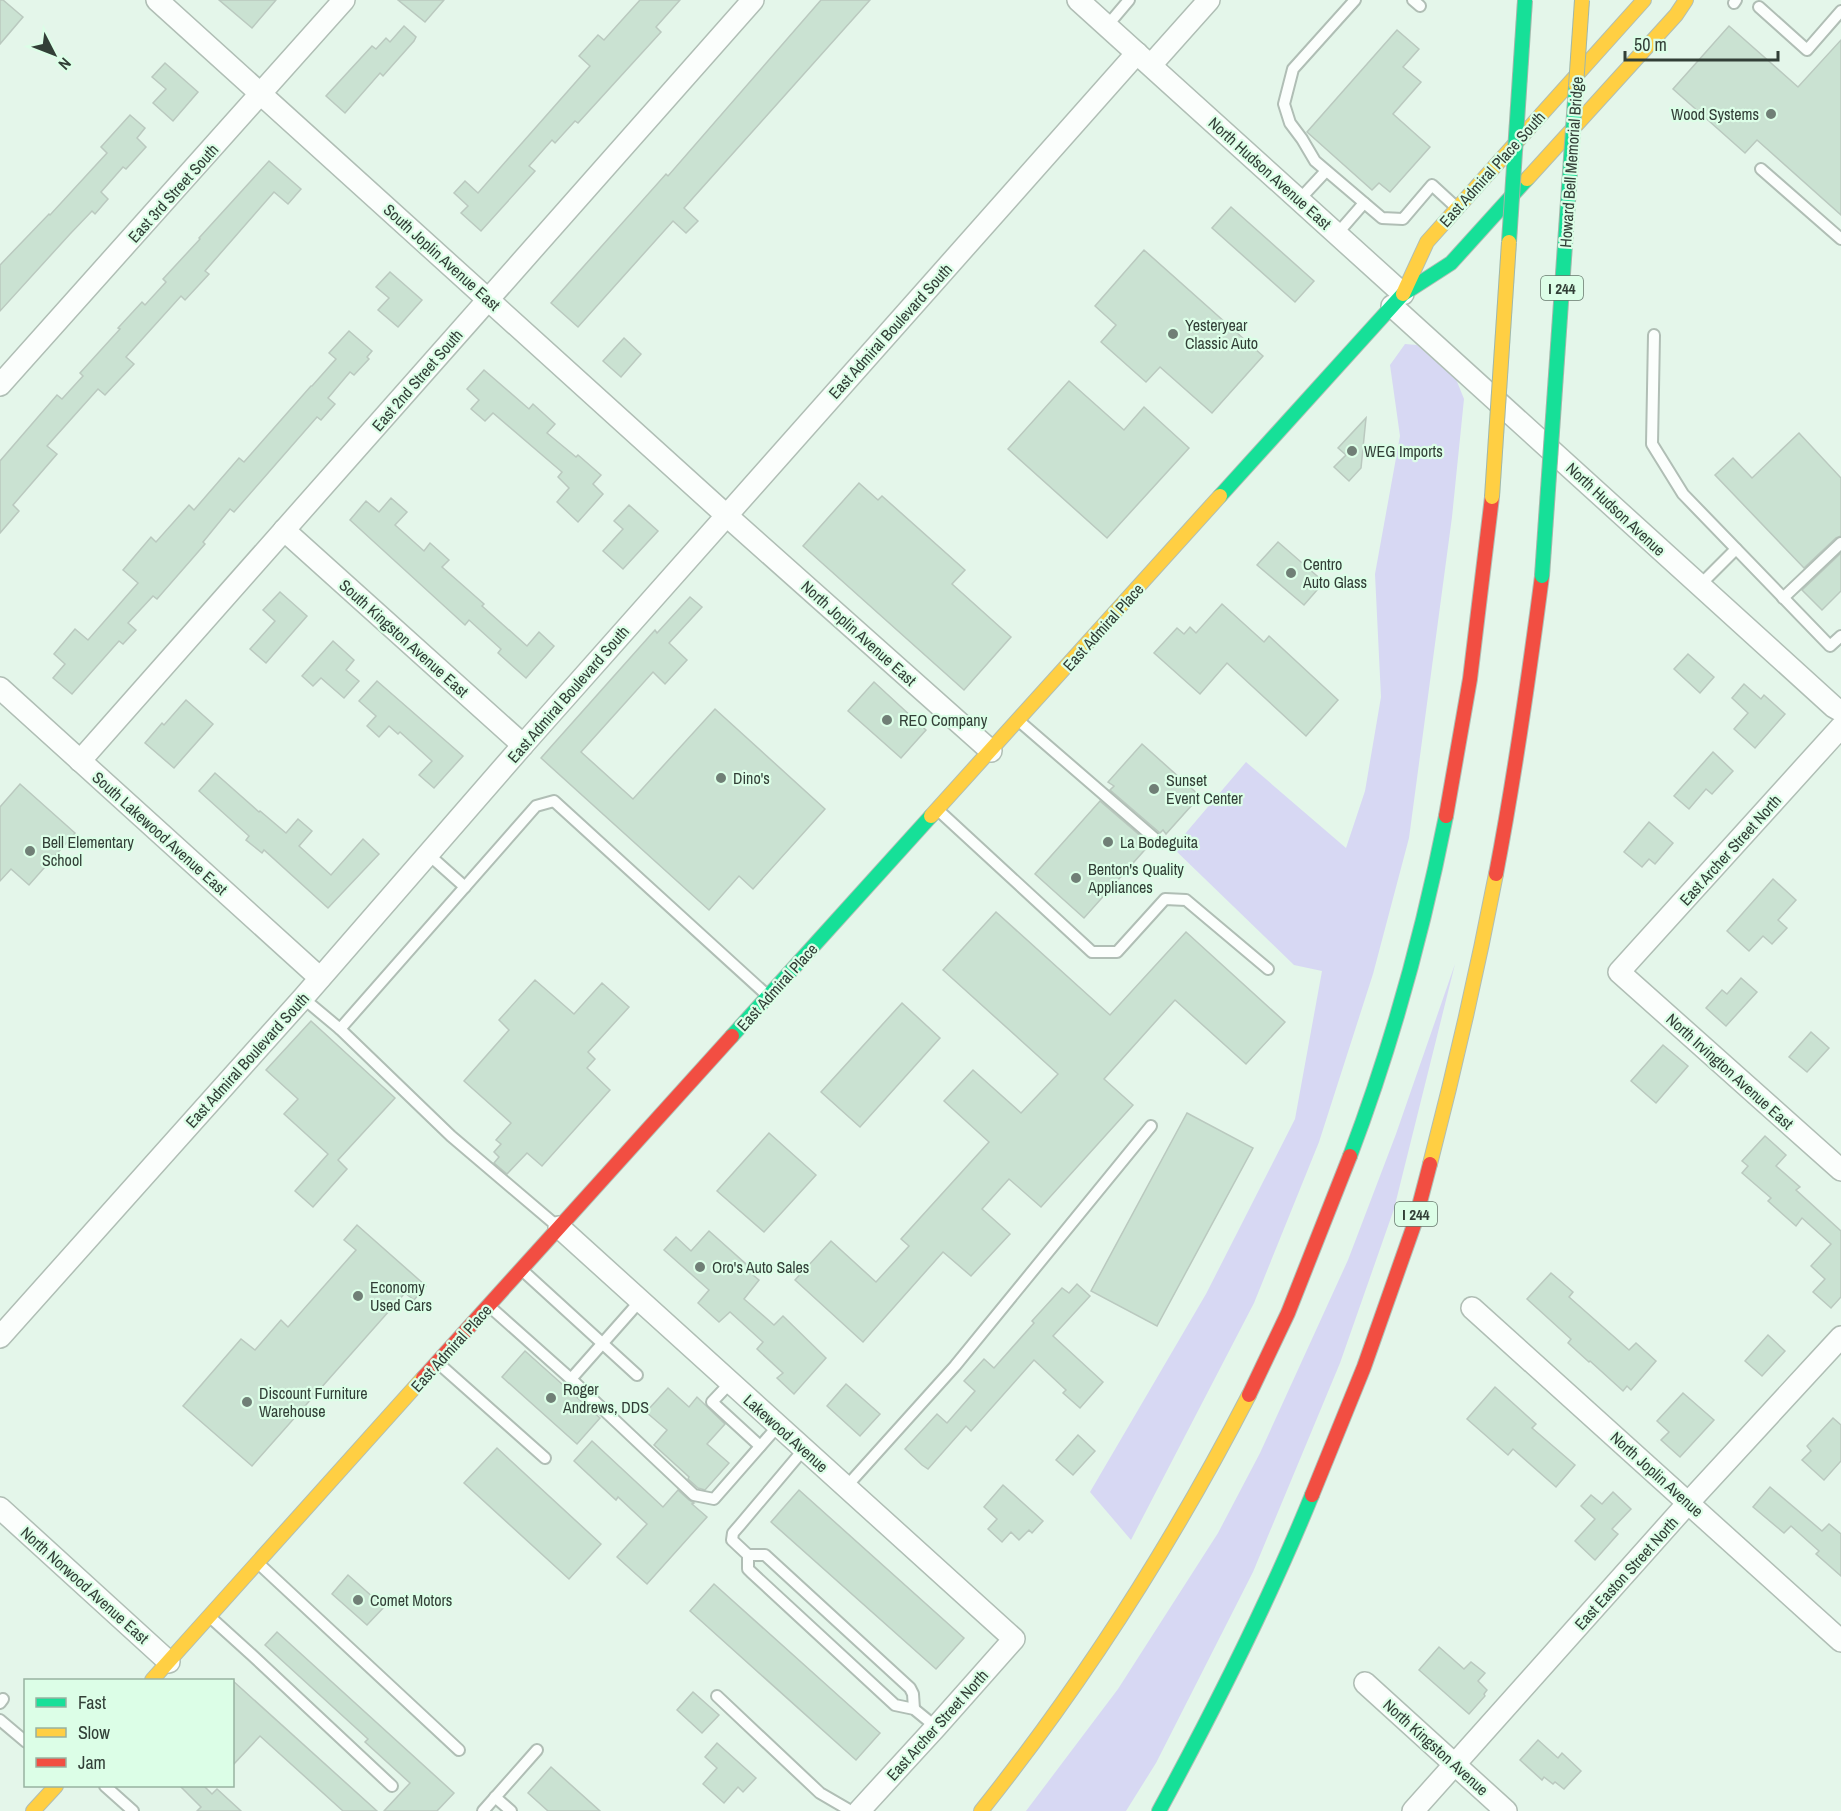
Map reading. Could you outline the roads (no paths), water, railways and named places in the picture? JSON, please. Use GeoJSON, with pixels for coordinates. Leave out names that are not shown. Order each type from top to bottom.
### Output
{"type":"FeatureCollection","features":[{"type":"Feature","properties":{"kind":"main road"},"geometry":{"type":"LineString","coordinates":[[981,1811],[1014,1772],[1106,1642],[1244,1407],[1299,1287],[1363,1125],[1409,979],[1440,849],[1469,692],[1483,594],[1492,497],[1525,0]]}},
{"type":"Feature","properties":{"kind":"main road","name":"Howard Bell Memorial Bridge"},"geometry":{"type":"LineString","coordinates":[[1159,1811],[1252,1633],[1364,1367],[1414,1225],[1449,1090],[1487,920],[1511,796],[1542,576],[1582,0]]}},
{"type":"Feature","properties":{"kind":"main road","name":"East Admiral Place South"},"geometry":{"type":"LineString","coordinates":[[1398,300],[1427,242],[1644,0]]}},
{"type":"Feature","properties":{"kind":"main road"},"geometry":{"type":"LineString","coordinates":[[1398,300],[1451,263],[1676,15],[1686,0]]}},
{"type":"Feature","properties":{"kind":"main road","name":"East Admiral Place"},"geometry":{"type":"LineString","coordinates":[[153,1679],[1398,300]]}},
{"type":"Feature","properties":{"kind":"main road"},"geometry":{"type":"LineString","coordinates":[[33,1811],[54,1787]]}},
{"type":"Feature","properties":{"kind":"street","name":"South Joplin Avenue East"},"geometry":{"type":"LineString","coordinates":[[157,0],[726,515]]}},
{"type":"Feature","properties":{"kind":"street","name":"East 3rd Street South"},"geometry":{"type":"LineString","coordinates":[[0,384],[344,0]]}},
{"type":"Feature","properties":{"kind":"street","name":"East 2nd Street South"},"geometry":{"type":"LineString","coordinates":[[80,761],[753,0]]}},
{"type":"Feature","properties":{"kind":"street","name":"North Hudson Avenue East"},"geometry":{"type":"LineString","coordinates":[[1078,0],[1337,234],[1398,300]]}},
{"type":"Feature","properties":{"kind":"street","name":"East Admiral Boulevard South"},"geometry":{"type":"LineString","coordinates":[[0,1337],[303,998],[726,515],[1144,59],[1209,0]]}},
{"type":"Feature","properties":{"kind":"street","name":"North Hudson Avenue"},"geometry":{"type":"LineString","coordinates":[[1398,300],[1699,586],[1841,711]]}},
{"type":"Feature","properties":{"kind":"street","name":"North Joplin Avenue East"},"geometry":{"type":"LineString","coordinates":[[726,515],[991,751]]}},
{"type":"Feature","properties":{"kind":"street","name":"South Kingston Avenue East"},"geometry":{"type":"LineString","coordinates":[[284,530],[523,745]]}},
{"type":"Feature","properties":{"kind":"street","name":"South Lakewood Avenue East"},"geometry":{"type":"LineString","coordinates":[[0,688],[320,978]]}},
{"type":"Feature","properties":{"kind":"street","name":"East Archer Street North"},"geometry":{"type":"LineString","coordinates":[[1619,972],[1841,728]]}},
{"type":"Feature","properties":{"kind":"street","name":"North Irvington Avenue East"},"geometry":{"type":"LineString","coordinates":[[1619,972],[1841,1170]]}},
{"type":"Feature","properties":{"kind":"street","name":"Lakewood Avenue"},"geometry":{"type":"LineString","coordinates":[[559,1227],[1014,1639]]}},
{"type":"Feature","properties":{"kind":"street","name":"North Joplin Avenue"},"geometry":{"type":"LineString","coordinates":[[1472,1308],[1841,1641]]}},
{"type":"Feature","properties":{"kind":"street","name":"East Easton Street North"},"geometry":{"type":"LineString","coordinates":[[1413,1811],[1688,1503],[1841,1337]]}},
{"type":"Feature","properties":{"kind":"street","name":"North Norwood Avenue East"},"geometry":{"type":"LineString","coordinates":[[0,1508],[169,1662]]}},
{"type":"Feature","properties":{"kind":"street","name":"East Archer Street North"},"geometry":{"type":"LineString","coordinates":[[859,1811],[1014,1639]]}},
{"type":"Feature","properties":{"kind":"street","name":"North Kingston Avenue"},"geometry":{"type":"LineString","coordinates":[[1365,1683],[1506,1811]]}},
{"type":"Feature","properties":{"kind":"lane"},"geometry":{"type":"LineString","coordinates":[[1107,26],[1129,0]]}},
{"type":"Feature","properties":{"kind":"lane"},"geometry":{"type":"LineString","coordinates":[[1354,0],[1293,69],[1284,104],[1290,123],[1315,161],[1382,218],[1402,219],[1432,185],[1457,208]]}},
{"type":"Feature","properties":{"kind":"lane"},"geometry":{"type":"LineString","coordinates":[[1759,7],[1807,50],[1841,11]]}},
{"type":"Feature","properties":{"kind":"lane"},"geometry":{"type":"LineString","coordinates":[[1761,169],[1841,239]]}},
{"type":"Feature","properties":{"kind":"lane"},"geometry":{"type":"LineString","coordinates":[[1299,200],[1326,171]]}},
{"type":"Feature","properties":{"kind":"lane"},"geometry":{"type":"LineString","coordinates":[[1337,234],[1364,203]]}},
{"type":"Feature","properties":{"kind":"lane"},"geometry":{"type":"LineString","coordinates":[[1654,335],[1652,444],[1683,495],[1830,646],[1841,636]]}},
{"type":"Feature","properties":{"kind":"lane"},"geometry":{"type":"LineString","coordinates":[[1783,598],[1841,543]]}},
{"type":"Feature","properties":{"kind":"lane"},"geometry":{"type":"LineString","coordinates":[[1699,586],[1736,549]]}},
{"type":"Feature","properties":{"kind":"lane"},"geometry":{"type":"LineString","coordinates":[[1018,721],[1160,843]]}},
{"type":"Feature","properties":{"kind":"lane"},"geometry":{"type":"LineString","coordinates":[[340,1029],[536,806],[554,801],[769,996]]}},
{"type":"Feature","properties":{"kind":"lane"},"geometry":{"type":"LineString","coordinates":[[938,810],[1092,952],[1117,952],[1165,899],[1186,900],[1268,969]]}},
{"type":"Feature","properties":{"kind":"lane"},"geometry":{"type":"LineString","coordinates":[[428,854],[465,887]]}},
{"type":"Feature","properties":{"kind":"lane"},"geometry":{"type":"LineString","coordinates":[[303,998],[340,1029],[451,1136],[559,1227]]}},
{"type":"Feature","properties":{"kind":"lane"},"geometry":{"type":"LineString","coordinates":[[846,1487],[955,1366],[1150,1126]]}},
{"type":"Feature","properties":{"kind":"lane"},"geometry":{"type":"LineString","coordinates":[[521,1269],[637,1375]]}},
{"type":"Feature","properties":{"kind":"lane"},"geometry":{"type":"LineString","coordinates":[[571,1379],[640,1301]]}},
{"type":"Feature","properties":{"kind":"lane"},"geometry":{"type":"LineString","coordinates":[[489,1306],[571,1379],[694,1495],[714,1499],[778,1426]]}},
{"type":"Feature","properties":{"kind":"lane"},"geometry":{"type":"LineString","coordinates":[[438,1363],[545,1458]]}},
{"type":"Feature","properties":{"kind":"lane"},"geometry":{"type":"LineString","coordinates":[[730,1383],[712,1402],[760,1446]]}},
{"type":"Feature","properties":{"kind":"lane"},"geometry":{"type":"LineString","coordinates":[[804,1449],[734,1533],[732,1540],[748,1555],[765,1556],[910,1688],[914,1708]]}},
{"type":"Feature","properties":{"kind":"lane"},"geometry":{"type":"LineString","coordinates":[[748,1555],[748,1569],[887,1697],[898,1706],[914,1708],[936,1727]]}},
{"type":"Feature","properties":{"kind":"lane"},"geometry":{"type":"LineString","coordinates":[[258,1563],[459,1750]]}},
{"type":"Feature","properties":{"kind":"lane"},"geometry":{"type":"LineString","coordinates":[[210,1617],[392,1786]]}},
{"type":"Feature","properties":{"kind":"lane"},"geometry":{"type":"LineString","coordinates":[[717,1696],[820,1793],[851,1811]]}},
{"type":"Feature","properties":{"kind":"lane"},"geometry":{"type":"LineString","coordinates":[[0,1720],[24,1740]]}},
{"type":"Feature","properties":{"kind":"lane"},"geometry":{"type":"LineString","coordinates":[[483,1811],[537,1750]]}},
{"type":"Feature","properties":{"kind":"lane"},"geometry":{"type":"LineString","coordinates":[[107,1787],[133,1811]]}},
{"type":"Feature","properties":{"kind":"lane"},"geometry":{"type":"LineString","coordinates":[[495,1797],[511,1811]]}},
{"type":"Feature","properties":{"kind":"place","name":"Wood Systems"},"geometry":{"type":"Point","coordinates":[1771,114]}},
{"type":"Feature","properties":{"kind":"place","name":"Yesteryear Classic Auto"},"geometry":{"type":"Point","coordinates":[1173,334]}},
{"type":"Feature","properties":{"kind":"place","name":"WEG Imports"},"geometry":{"type":"Point","coordinates":[1352,451]}},
{"type":"Feature","properties":{"kind":"place","name":"Centro Auto Glass"},"geometry":{"type":"Point","coordinates":[1291,573]}},
{"type":"Feature","properties":{"kind":"place","name":"REO Company"},"geometry":{"type":"Point","coordinates":[887,720]}},
{"type":"Feature","properties":{"kind":"place","name":"Dino's"},"geometry":{"type":"Point","coordinates":[721,778]}},
{"type":"Feature","properties":{"kind":"place","name":"Sunset Event Center"},"geometry":{"type":"Point","coordinates":[1154,789]}},
{"type":"Feature","properties":{"kind":"place","name":"La Bodeguita"},"geometry":{"type":"Point","coordinates":[1108,842]}},
{"type":"Feature","properties":{"kind":"place","name":"Bell Elementary School"},"geometry":{"type":"Point","coordinates":[30,851]}},
{"type":"Feature","properties":{"kind":"place","name":"Benton's Quality Appliances"},"geometry":{"type":"Point","coordinates":[1076,878]}},
{"type":"Feature","properties":{"kind":"place","name":"Oro's Auto Sales"},"geometry":{"type":"Point","coordinates":[700,1267]}},
{"type":"Feature","properties":{"kind":"place","name":"Economy Used Cars"},"geometry":{"type":"Point","coordinates":[358,1296]}},
{"type":"Feature","properties":{"kind":"place","name":"Roger Andrews, DDS"},"geometry":{"type":"Point","coordinates":[551,1398]}},
{"type":"Feature","properties":{"kind":"place","name":"Discount Furniture Warehouse"},"geometry":{"type":"Point","coordinates":[247,1402]}},
{"type":"Feature","properties":{"kind":"place","name":"Comet Motors"},"geometry":{"type":"Point","coordinates":[358,1600]}}]}
